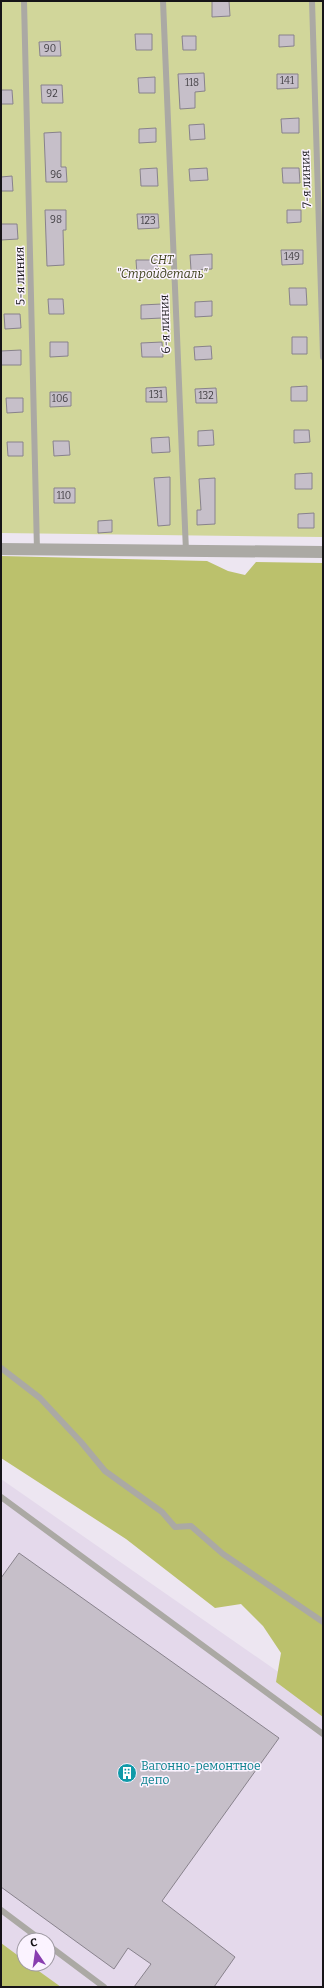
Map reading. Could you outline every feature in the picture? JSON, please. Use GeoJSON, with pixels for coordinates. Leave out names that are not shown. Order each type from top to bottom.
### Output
{"type":"FeatureCollection","features":[{"type":"Feature","properties":{"kind":"street"},"geometry":{"type":"LineString","coordinates":[[1,549],[323,552]]}},
{"type":"Feature","properties":{"kind":"lane","name":"5-я линия"},"geometry":{"type":"LineString","coordinates":[[24,1],[37,550]]}},
{"type":"Feature","properties":{"kind":"lane","name":"6-я линия"},"geometry":{"type":"LineString","coordinates":[[163,1],[186,551]]}},
{"type":"Feature","properties":{"kind":"lane","name":"7-я линия"},"geometry":{"type":"LineString","coordinates":[[312,1],[323,357]]}},
{"type":"Feature","properties":{"kind":"lane"},"geometry":{"type":"LineString","coordinates":[[1,1368],[40,1398],[81,1442],[105,1471],[162,1512],[175,1527],[191,1526],[223,1554],[323,1622]]}},
{"type":"Feature","properties":{"kind":"lane"},"geometry":{"type":"LineString","coordinates":[[1,1497],[323,1734]]}},
{"type":"Feature","properties":{"kind":"lane"},"geometry":{"type":"LineString","coordinates":[[1,1910],[30,1932]]}},
{"type":"Feature","properties":{"kind":"lane"},"geometry":{"type":"LineString","coordinates":[[56,1951],[104,1987]]}},
{"type":"Feature","properties":{"kind":"shaded area"},"geometry":{"type":"Polygon","coordinates":[[[1,1479],[323,1703],[323,1987],[1,1987],[1,1479]]]}},
{"type":"Feature","properties":{"kind":"green space","name":"СНТ \"Стройдеталь\""},"geometry":{"type":"Polygon","coordinates":[[[1,1],[323,1],[323,537],[1,533],[1,1]]]}},
{"type":"Feature","properties":{"kind":"green space"},"geometry":{"type":"Polygon","coordinates":[[[1,556],[207,561],[228,571],[245,575],[256,562],[323,563],[323,1717],[276,1682],[281,1653],[263,1626],[241,1604],[215,1608],[126,1539],[1,1458],[1,556]]]}},
{"type":"Feature","properties":{"kind":"green space"},"geometry":{"type":"Polygon","coordinates":[[[1,1943],[16,1954],[16,1972],[40,1972],[61,1987],[1,1987],[1,1943]]]}},
{"type":"Feature","properties":{"kind":"building"},"geometry":{"type":"Polygon","coordinates":[[[212,1],[229,1],[230,16],[212,17],[212,1]]]}},
{"type":"Feature","properties":{"kind":"building"},"geometry":{"type":"Polygon","coordinates":[[[135,34],[152,34],[152,50],[136,50],[135,34]]]}},
{"type":"Feature","properties":{"kind":"building"},"geometry":{"type":"Polygon","coordinates":[[[279,35],[294,35],[294,46],[279,47],[279,35]]]}},
{"type":"Feature","properties":{"kind":"building"},"geometry":{"type":"Polygon","coordinates":[[[182,36],[196,36],[196,50],[183,50],[182,36]]]}},
{"type":"Feature","properties":{"kind":"building"},"geometry":{"type":"Polygon","coordinates":[[[60,41],[61,56],[40,56],[39,42],[60,41]]]}},
{"type":"Feature","properties":{"kind":"building"},"geometry":{"type":"Polygon","coordinates":[[[204,73],[205,91],[195,92],[195,108],[180,109],[178,74],[204,73]]]}},
{"type":"Feature","properties":{"kind":"building"},"geometry":{"type":"Polygon","coordinates":[[[277,74],[298,74],[298,88],[277,89],[277,74]]]}},
{"type":"Feature","properties":{"kind":"building"},"geometry":{"type":"Polygon","coordinates":[[[155,77],[155,93],[139,93],[138,78],[155,77]]]}},
{"type":"Feature","properties":{"kind":"building"},"geometry":{"type":"Polygon","coordinates":[[[41,85],[62,85],[63,103],[42,103],[41,85]]]}},
{"type":"Feature","properties":{"kind":"building"},"geometry":{"type":"Polygon","coordinates":[[[1,90],[12,90],[13,104],[1,104],[1,90]]]}},
{"type":"Feature","properties":{"kind":"building"},"geometry":{"type":"Polygon","coordinates":[[[299,118],[299,133],[282,133],[281,119],[299,118]]]}},
{"type":"Feature","properties":{"kind":"building"},"geometry":{"type":"Polygon","coordinates":[[[204,124],[205,139],[190,140],[189,125],[204,124]]]}},
{"type":"Feature","properties":{"kind":"building"},"geometry":{"type":"Polygon","coordinates":[[[156,128],[156,142],[139,143],[139,129],[156,128]]]}},
{"type":"Feature","properties":{"kind":"building"},"geometry":{"type":"Polygon","coordinates":[[[61,132],[61,167],[66,167],[67,182],[46,182],[44,133],[61,132]]]}},
{"type":"Feature","properties":{"kind":"building"},"geometry":{"type":"Polygon","coordinates":[[[157,168],[158,186],[141,186],[140,169],[157,168]]]}},
{"type":"Feature","properties":{"kind":"building"},"geometry":{"type":"Polygon","coordinates":[[[207,168],[208,180],[190,181],[189,169],[207,168]]]}},
{"type":"Feature","properties":{"kind":"building"},"geometry":{"type":"Polygon","coordinates":[[[282,168],[299,168],[300,183],[283,183],[282,168]]]}},
{"type":"Feature","properties":{"kind":"building"},"geometry":{"type":"Polygon","coordinates":[[[12,176],[13,191],[1,191],[1,177],[12,176]]]}},
{"type":"Feature","properties":{"kind":"building"},"geometry":{"type":"Polygon","coordinates":[[[45,210],[66,210],[66,230],[63,230],[64,265],[47,266],[45,210]]]}},
{"type":"Feature","properties":{"kind":"building"},"geometry":{"type":"Polygon","coordinates":[[[287,210],[301,210],[301,222],[287,223],[287,210]]]}},
{"type":"Feature","properties":{"kind":"building"},"geometry":{"type":"Polygon","coordinates":[[[137,214],[158,214],[159,228],[138,229],[137,214]]]}},
{"type":"Feature","properties":{"kind":"building"},"geometry":{"type":"Polygon","coordinates":[[[1,224],[17,224],[18,239],[1,240],[1,224]]]}},
{"type":"Feature","properties":{"kind":"building"},"geometry":{"type":"Polygon","coordinates":[[[281,250],[303,250],[303,264],[282,265],[281,250]]]}},
{"type":"Feature","properties":{"kind":"building"},"geometry":{"type":"Polygon","coordinates":[[[212,254],[212,269],[191,270],[190,255],[212,254]]]}},
{"type":"Feature","properties":{"kind":"building"},"geometry":{"type":"Polygon","coordinates":[[[136,260],[157,260],[158,274],[137,275],[136,260]]]}},
{"type":"Feature","properties":{"kind":"building"},"geometry":{"type":"Polygon","coordinates":[[[289,288],[306,288],[307,305],[290,305],[289,288]]]}},
{"type":"Feature","properties":{"kind":"building"},"geometry":{"type":"Polygon","coordinates":[[[48,299],[63,299],[64,314],[49,314],[48,299]]]}},
{"type":"Feature","properties":{"kind":"building"},"geometry":{"type":"Polygon","coordinates":[[[212,301],[212,316],[195,317],[195,302],[212,301]]]}},
{"type":"Feature","properties":{"kind":"building"},"geometry":{"type":"Polygon","coordinates":[[[162,304],[162,318],[141,319],[141,305],[162,304]]]}},
{"type":"Feature","properties":{"kind":"building"},"geometry":{"type":"Polygon","coordinates":[[[4,314],[20,314],[21,328],[5,329],[4,314]]]}},
{"type":"Feature","properties":{"kind":"building"},"geometry":{"type":"Polygon","coordinates":[[[292,337],[307,337],[307,354],[292,354],[292,337]]]}},
{"type":"Feature","properties":{"kind":"building"},"geometry":{"type":"Polygon","coordinates":[[[50,342],[68,342],[68,356],[50,357],[50,342]]]}},
{"type":"Feature","properties":{"kind":"building"},"geometry":{"type":"Polygon","coordinates":[[[162,342],[163,357],[142,357],[141,343],[162,342]]]}},
{"type":"Feature","properties":{"kind":"building"},"geometry":{"type":"Polygon","coordinates":[[[211,346],[212,359],[195,360],[194,347],[211,346]]]}},
{"type":"Feature","properties":{"kind":"building"},"geometry":{"type":"Polygon","coordinates":[[[21,350],[21,365],[1,365],[1,351],[21,350]]]}},
{"type":"Feature","properties":{"kind":"building"},"geometry":{"type":"Polygon","coordinates":[[[307,386],[307,401],[291,401],[291,387],[307,386]]]}},
{"type":"Feature","properties":{"kind":"building"},"geometry":{"type":"Polygon","coordinates":[[[166,387],[167,402],[146,402],[146,388],[166,387]]]}},
{"type":"Feature","properties":{"kind":"building"},"geometry":{"type":"Polygon","coordinates":[[[216,388],[217,403],[196,403],[195,389],[216,388]]]}},
{"type":"Feature","properties":{"kind":"building"},"geometry":{"type":"Polygon","coordinates":[[[50,392],[71,392],[71,406],[50,407],[50,392]]]}},
{"type":"Feature","properties":{"kind":"building"},"geometry":{"type":"Polygon","coordinates":[[[6,398],[23,398],[23,412],[7,413],[6,398]]]}},
{"type":"Feature","properties":{"kind":"building"},"geometry":{"type":"Polygon","coordinates":[[[213,430],[214,445],[198,446],[198,431],[213,430]]]}},
{"type":"Feature","properties":{"kind":"building"},"geometry":{"type":"Polygon","coordinates":[[[294,430],[309,430],[310,442],[294,443],[294,430]]]}},
{"type":"Feature","properties":{"kind":"building"},"geometry":{"type":"Polygon","coordinates":[[[169,437],[170,452],[152,453],[151,438],[169,437]]]}},
{"type":"Feature","properties":{"kind":"building"},"geometry":{"type":"Polygon","coordinates":[[[53,441],[69,441],[70,455],[54,456],[53,441]]]}},
{"type":"Feature","properties":{"kind":"building"},"geometry":{"type":"Polygon","coordinates":[[[7,442],[23,442],[23,456],[8,456],[7,442]]]}},
{"type":"Feature","properties":{"kind":"building"},"geometry":{"type":"Polygon","coordinates":[[[312,473],[312,489],[295,489],[295,474],[312,473]]]}},
{"type":"Feature","properties":{"kind":"building"},"geometry":{"type":"Polygon","coordinates":[[[170,477],[170,525],[158,526],[154,478],[170,477]]]}},
{"type":"Feature","properties":{"kind":"building"},"geometry":{"type":"Polygon","coordinates":[[[215,478],[215,524],[197,525],[197,510],[201,510],[199,479],[215,478]]]}},
{"type":"Feature","properties":{"kind":"building"},"geometry":{"type":"Polygon","coordinates":[[[54,488],[75,488],[75,503],[54,503],[54,488]]]}},
{"type":"Feature","properties":{"kind":"building"},"geometry":{"type":"Polygon","coordinates":[[[314,513],[314,528],[298,528],[298,514],[314,513]]]}},
{"type":"Feature","properties":{"kind":"building"},"geometry":{"type":"Polygon","coordinates":[[[112,520],[112,532],[98,533],[98,521],[112,520]]]}},
{"type":"Feature","properties":{"kind":"building","name":"Вагонно-ремонтное депо"},"geometry":{"type":"Polygon","coordinates":[[[19,1553],[279,1738],[162,1901],[235,1957],[214,1987],[134,1987],[151,1964],[128,1948],[114,1969],[1,1887],[1,1578],[19,1553]]]}},
{"type":"Feature","properties":{"kind":"place","name":"Вагонно-ремонтное депо"},"geometry":{"type":"Point","coordinates":[127,1773]}}]}
